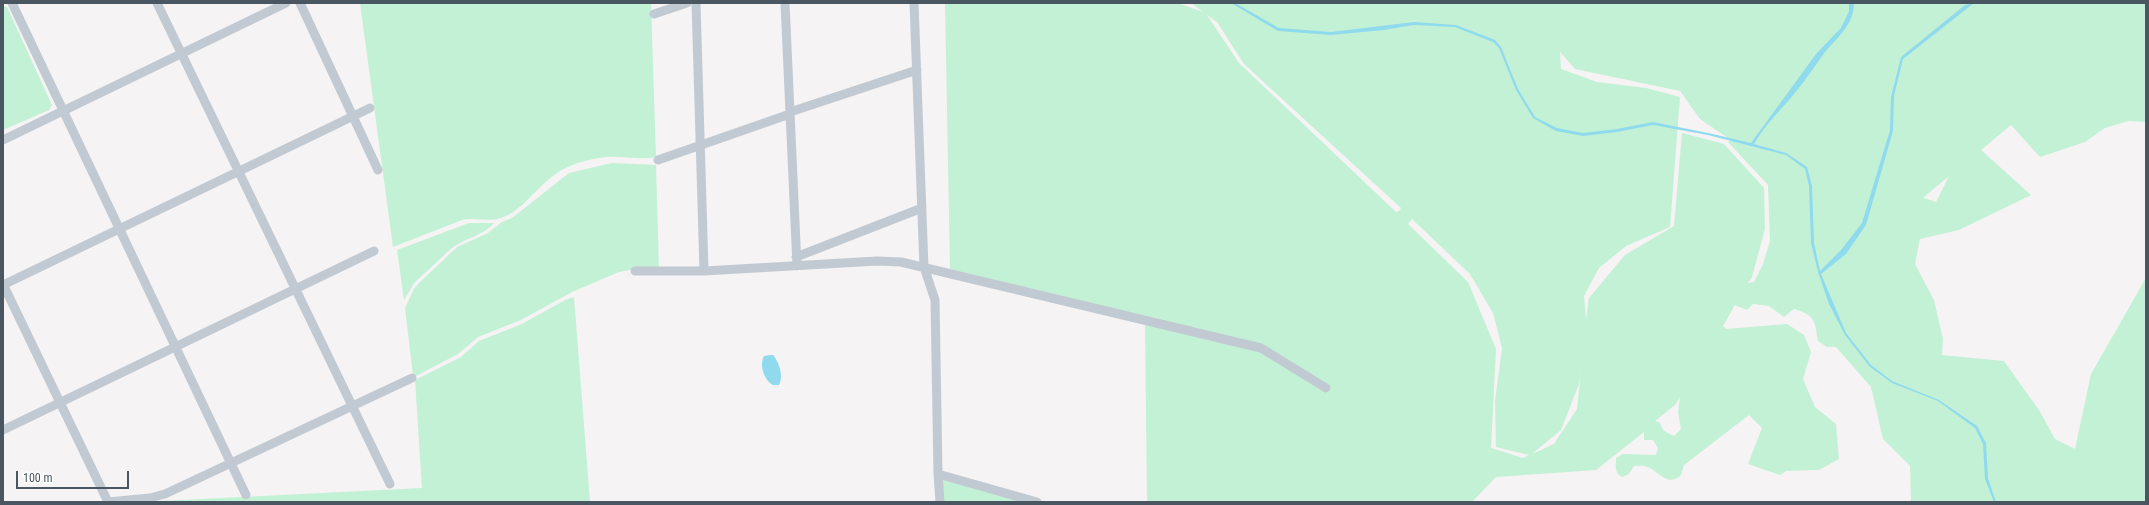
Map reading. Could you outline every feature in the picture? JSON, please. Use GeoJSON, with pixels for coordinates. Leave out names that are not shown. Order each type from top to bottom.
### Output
{"type":"FeatureCollection","features":[{"type":"Feature","properties":{"kind":"street"},"geometry":{"type":"LineString","coordinates":[[12,3],[246,495]]}},
{"type":"Feature","properties":{"kind":"street"},"geometry":{"type":"LineString","coordinates":[[157,3],[390,484]]}},
{"type":"Feature","properties":{"kind":"street"},"geometry":{"type":"LineString","coordinates":[[3,140],[286,3]]}},
{"type":"Feature","properties":{"kind":"street"},"geometry":{"type":"LineString","coordinates":[[300,3],[378,170]]}},
{"type":"Feature","properties":{"kind":"street"},"geometry":{"type":"LineString","coordinates":[[654,14],[687,3]]}},
{"type":"Feature","properties":{"kind":"street"},"geometry":{"type":"LineString","coordinates":[[696,3],[704,271]]}},
{"type":"Feature","properties":{"kind":"street"},"geometry":{"type":"LineString","coordinates":[[785,3],[796,261]]}},
{"type":"Feature","properties":{"kind":"street"},"geometry":{"type":"LineString","coordinates":[[914,3],[924,267],[934,300],[940,502]]}},
{"type":"Feature","properties":{"kind":"street"},"geometry":{"type":"LineString","coordinates":[[658,160],[917,70]]}},
{"type":"Feature","properties":{"kind":"street"},"geometry":{"type":"LineString","coordinates":[[370,108],[3,285],[108,502],[150,498],[165,494],[412,378]]}},
{"type":"Feature","properties":{"kind":"street"},"geometry":{"type":"LineString","coordinates":[[796,261],[922,208]]}},
{"type":"Feature","properties":{"kind":"street"},"geometry":{"type":"LineString","coordinates":[[3,430],[374,251]]}},
{"type":"Feature","properties":{"kind":"street"},"geometry":{"type":"LineString","coordinates":[[635,272],[704,271],[796,261],[901,262],[1261,348],[1326,388]]}},
{"type":"Feature","properties":{"kind":"street"},"geometry":{"type":"LineString","coordinates":[[938,474],[1038,502]]}},
{"type":"Feature","properties":{"kind":"green space"},"geometry":{"type":"Polygon","coordinates":[[[360,3],[651,3],[656,157],[607,157],[575,164],[555,174],[547,180],[519,208],[510,214],[491,220],[462,220],[393,247],[360,3]]]}},
{"type":"Feature","properties":{"kind":"green space"},"geometry":{"type":"Polygon","coordinates":[[[945,3],[1178,3],[1203,12],[1191,3],[2144,3],[2146,5],[2146,122],[2128,121],[2105,128],[2085,142],[2040,157],[2011,125],[1981,150],[2031,195],[1959,230],[1920,239],[1915,264],[1934,300],[1943,339],[1942,355],[2004,361],[2039,410],[2055,439],[2075,449],[2091,374],[2146,278],[2146,502],[1911,502],[1910,466],[1883,439],[1871,387],[1836,347],[1827,347],[1818,341],[1815,324],[1810,316],[1794,309],[1784,317],[1769,306],[1753,304],[1747,310],[1735,305],[1723,326],[1726,329],[1787,324],[1804,335],[1811,352],[1803,379],[1815,407],[1836,424],[1839,459],[1819,470],[1786,471],[1780,475],[1748,464],[1762,428],[1749,415],[1684,465],[1681,475],[1676,479],[1671,480],[1643,466],[1634,466],[1629,474],[1622,477],[1619,475],[1616,469],[1616,458],[1623,454],[1656,455],[1658,448],[1653,440],[1644,440],[1644,432],[1596,470],[1496,477],[1472,502],[1147,502],[1145,323],[1260,352],[1328,393],[1331,388],[1261,345],[950,269],[945,3]],[[1207,15],[1239,63],[1396,212],[1399,211],[1401,208],[1244,64],[1217,22],[1207,15]],[[1560,52],[1561,69],[1597,82],[1646,88],[1680,97],[1670,227],[1626,246],[1599,268],[1584,296],[1586,320],[1589,298],[1625,255],[1674,226],[1682,133],[1724,144],[1764,188],[1765,229],[1752,277],[1748,283],[1754,282],[1763,264],[1770,241],[1768,185],[1728,142],[1731,140],[1700,119],[1680,91],[1575,69],[1560,52]],[[1949,176],[1924,197],[1936,202],[1949,176]],[[1412,219],[1408,224],[1468,282],[1496,349],[1491,448],[1523,458],[1529,455],[1496,447],[1495,401],[1502,348],[1493,313],[1470,274],[1412,219]],[[1581,370],[1579,384],[1561,430],[1532,454],[1554,444],[1577,409],[1581,370]],[[1680,397],[1676,404],[1655,421],[1659,422],[1664,431],[1674,436],[1681,429],[1678,412],[1680,397]]]}},
{"type":"Feature","properties":{"kind":"green space"},"geometry":{"type":"Polygon","coordinates":[[[3,6],[7,7],[52,105],[49,110],[3,130],[3,6]]]}},
{"type":"Feature","properties":{"kind":"green space"},"geometry":{"type":"Polygon","coordinates":[[[612,163],[656,165],[659,270],[635,269],[619,272],[572,292],[521,320],[478,337],[458,354],[416,376],[413,375],[405,308],[414,289],[419,283],[457,247],[488,233],[502,222],[512,218],[569,173],[612,163]]]}},
{"type":"Feature","properties":{"kind":"green space"},"geometry":{"type":"Polygon","coordinates":[[[469,223],[494,223],[485,231],[452,248],[415,282],[404,300],[397,250],[469,223]]]}},
{"type":"Feature","properties":{"kind":"green space"},"geometry":{"type":"Polygon","coordinates":[[[574,297],[590,502],[141,502],[422,488],[415,380],[461,357],[479,341],[522,324],[565,300],[574,297]]]}},
{"type":"Feature","properties":{"kind":"green space"},"geometry":{"type":"Polygon","coordinates":[[[942,479],[1030,502],[943,502],[942,479]]]}},
{"type":"Feature","properties":{"kind":"water"},"geometry":{"type":"Polygon","coordinates":[[[1231,3],[1235,3],[1279,28],[1331,32],[1414,22],[1456,25],[1495,40],[1501,47],[1518,89],[1535,117],[1557,128],[1583,133],[1617,129],[1653,122],[1751,143],[1816,54],[1841,28],[1849,11],[1849,3],[1854,3],[1851,17],[1844,30],[1825,52],[1805,80],[1758,137],[1754,144],[1786,153],[1807,167],[1812,186],[1814,243],[1820,271],[1841,250],[1862,223],[1890,130],[1891,97],[1901,57],[1965,5],[1974,3],[1903,59],[1894,96],[1893,131],[1866,225],[1846,254],[1821,274],[1846,333],[1871,365],[1892,381],[1939,400],[1977,426],[1986,443],[1988,478],[1996,502],[1994,502],[1985,479],[1983,444],[1975,428],[1938,401],[1892,383],[1870,367],[1845,335],[1829,304],[1818,272],[1811,243],[1809,186],[1805,169],[1786,155],[1708,135],[1653,125],[1617,132],[1583,136],[1556,131],[1533,118],[1516,90],[1499,48],[1493,42],[1455,27],[1414,25],[1384,30],[1331,35],[1278,31],[1231,3]]]}},
{"type":"Feature","properties":{"kind":"water"},"geometry":{"type":"Polygon","coordinates":[[[773,355],[779,365],[781,378],[779,385],[773,385],[770,383],[763,372],[762,364],[764,356],[773,355]]]}}]}
